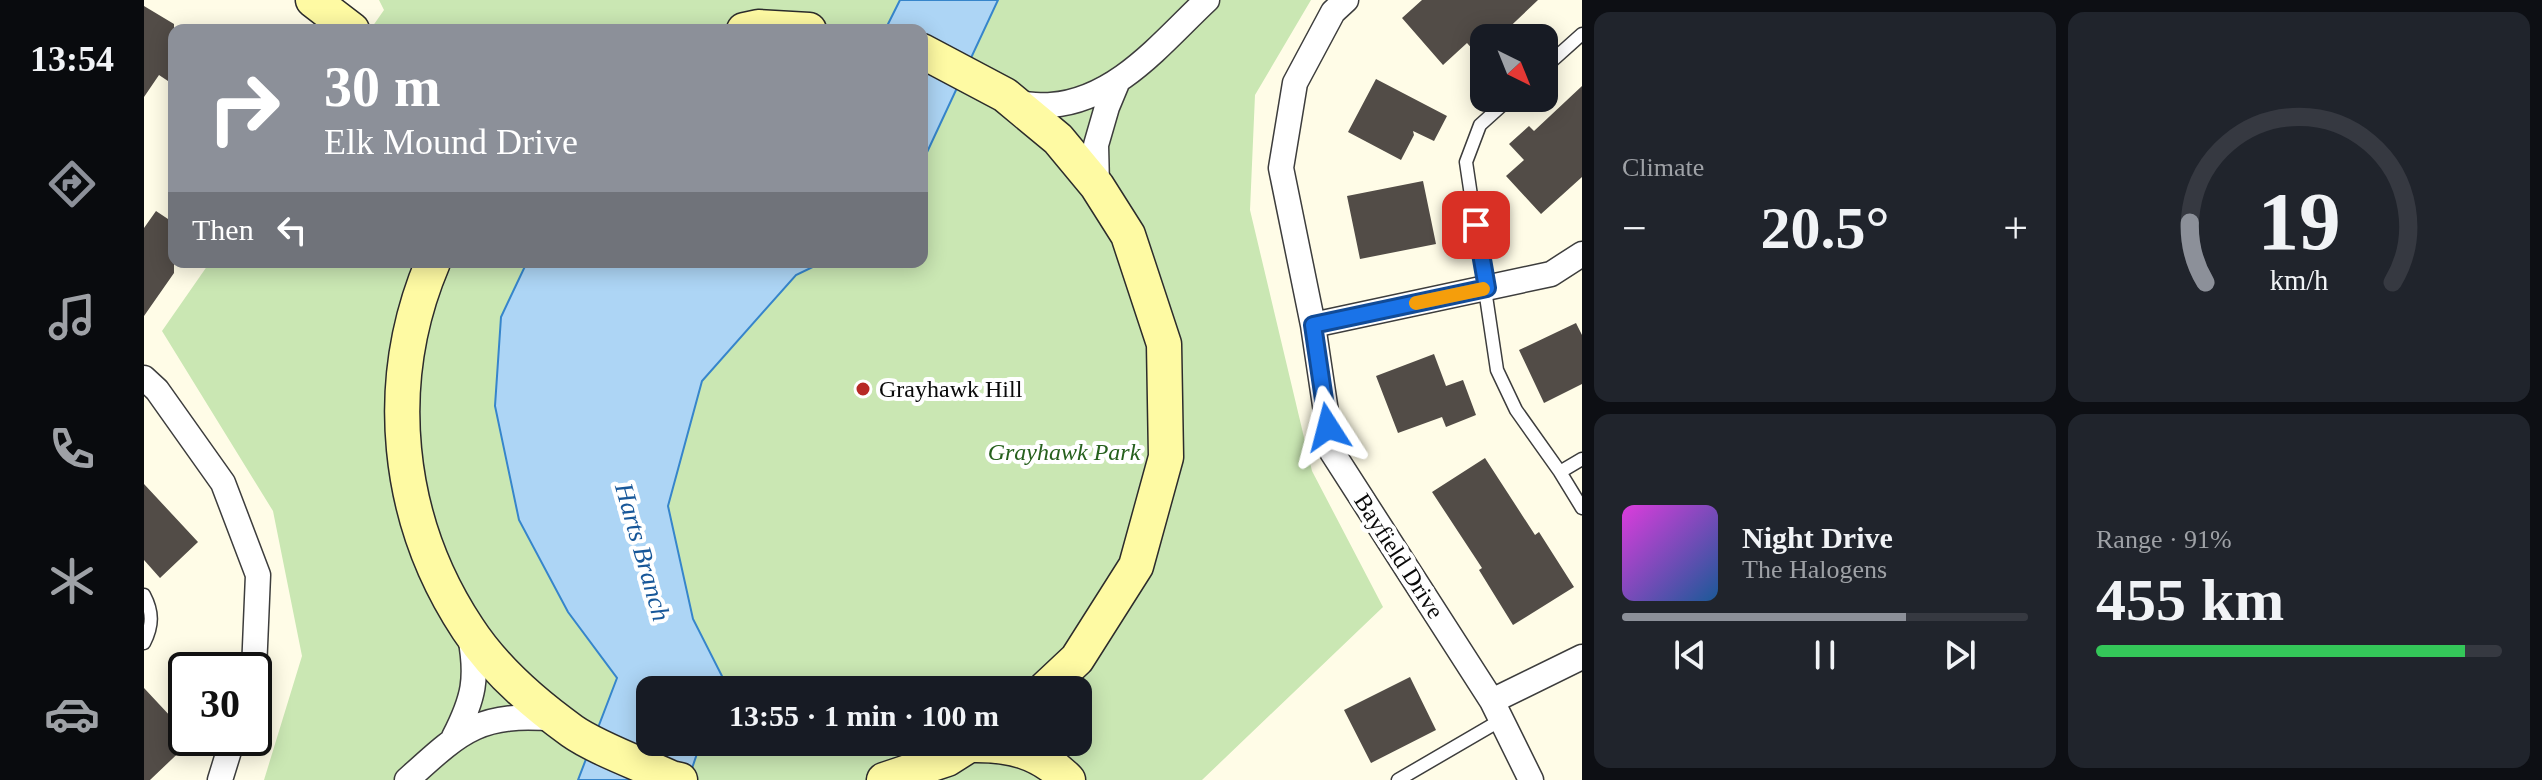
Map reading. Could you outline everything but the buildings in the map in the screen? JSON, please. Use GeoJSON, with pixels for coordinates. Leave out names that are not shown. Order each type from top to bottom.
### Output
{"type":"FeatureCollection","features":[{"type":"Feature","properties":{"kind":"street"},"geometry":{"type":"LineString","coordinates":[[313,0],[344,24]]}},
{"type":"Feature","properties":{"kind":"street"},"geometry":{"type":"LineString","coordinates":[[1010,99],[1061,103],[1085,98],[1117,83],[1207,0]]}},
{"type":"Feature","properties":{"kind":"street","name":"Bayfield Drive"},"geometry":{"type":"LineString","coordinates":[[1346,0],[1333,12],[1295,83],[1281,168],[1313,325],[1332,452],[1497,711],[1531,780]]}},
{"type":"Feature","properties":{"kind":"street"},"geometry":{"type":"LineString","coordinates":[[928,54],[1010,99],[1058,139],[1097,186],[1128,235],[1164,344],[1166,457],[1136,566],[1077,659],[1062,676]]}},
{"type":"Feature","properties":{"kind":"street"},"geometry":{"type":"LineString","coordinates":[[1097,186],[1096,145],[1117,83]]}},
{"type":"Feature","properties":{"kind":"street"},"geometry":{"type":"LineString","coordinates":[[1313,325],[1551,274],[1582,254]]}},
{"type":"Feature","properties":{"kind":"street"},"geometry":{"type":"LineString","coordinates":[[430,268],[417,300],[401,390],[405,475],[435,570],[469,631],[513,683],[566,726],[680,780]]}},
{"type":"Feature","properties":{"kind":"street"},"geometry":{"type":"LineString","coordinates":[[148,390],[223,483],[258,575],[255,652]]}},
{"type":"Feature","properties":{"kind":"street"},"geometry":{"type":"LineString","coordinates":[[454,737],[475,686],[475,662],[469,631]]}},
{"type":"Feature","properties":{"kind":"street"},"geometry":{"type":"LineString","coordinates":[[1497,711],[1582,657]]}},
{"type":"Feature","properties":{"kind":"street"},"geometry":{"type":"LineString","coordinates":[[407,780],[454,737],[487,722],[522,716],[566,726]]}},
{"type":"Feature","properties":{"kind":"street"},"geometry":{"type":"LineString","coordinates":[[220,780],[227,756]]}},
{"type":"Feature","properties":{"kind":"street"},"geometry":{"type":"LineString","coordinates":[[884,780],[952,756]]}},
{"type":"Feature","properties":{"kind":"street"},"geometry":{"type":"LineString","coordinates":[[1037,756],[1070,780]]}},
{"type":"Feature","properties":{"kind":"street"},"geometry":{"type":"LineString","coordinates":[[1061,756],[1070,780]]}},
{"type":"Feature","properties":{"kind":"lane"},"geometry":{"type":"LineString","coordinates":[[1558,55],[1582,34]]}},
{"type":"Feature","properties":{"kind":"lane"},"geometry":{"type":"LineString","coordinates":[[1494,112],[1480,125],[1466,162],[1497,370],[1516,410],[1582,508]]}},
{"type":"Feature","properties":{"kind":"lane"},"geometry":{"type":"LineString","coordinates":[[1560,472],[1582,459]]}},
{"type":"Feature","properties":{"kind":"lane"},"geometry":{"type":"LineString","coordinates":[[144,595],[152,611],[151,627],[144,643]]}},
{"type":"Feature","properties":{"kind":"lane"},"geometry":{"type":"LineString","coordinates":[[1398,780],[1497,711]]}},
{"type":"Feature","properties":{"kind":"green space","name":"Grayhawk Park"},"geometry":{"type":"Polygon","coordinates":[[[379,0],[1311,0],[1255,95],[1250,210],[1312,471],[1383,607],[1202,780],[264,780],[302,656],[273,511],[162,331],[206,268],[928,268],[928,24],[374,24],[384,10],[379,0]]]}},
{"type":"Feature","properties":{"kind":"water"},"geometry":{"type":"Polygon","coordinates":[[[900,0],[998,0],[928,150],[928,24],[888,24],[900,0]]]}},
{"type":"Feature","properties":{"kind":"water","name":"Harts Branch"},"geometry":{"type":"Polygon","coordinates":[[[524,268],[811,268],[796,275],[702,381],[668,506],[693,619],[722,676],[636,676],[636,756],[696,756],[688,780],[578,780],[617,678],[568,612],[519,520],[495,406],[501,317],[524,268]]]}},
{"type":"Feature","properties":{"kind":"slow traffic"},"geometry":{"type":"LineString","coordinates":[[1416,303],[1483,289]]}},
{"type":"Feature","properties":{"kind":"place","name":"Grayhawk Hill"},"geometry":{"type":"Point","coordinates":[863,389]}},
{"type":"Feature","properties":{"kind":"route"},"geometry":{"type":"LineString","coordinates":[[1328,427],[1313,325],[1487,288],[1476,225]]}}]}
